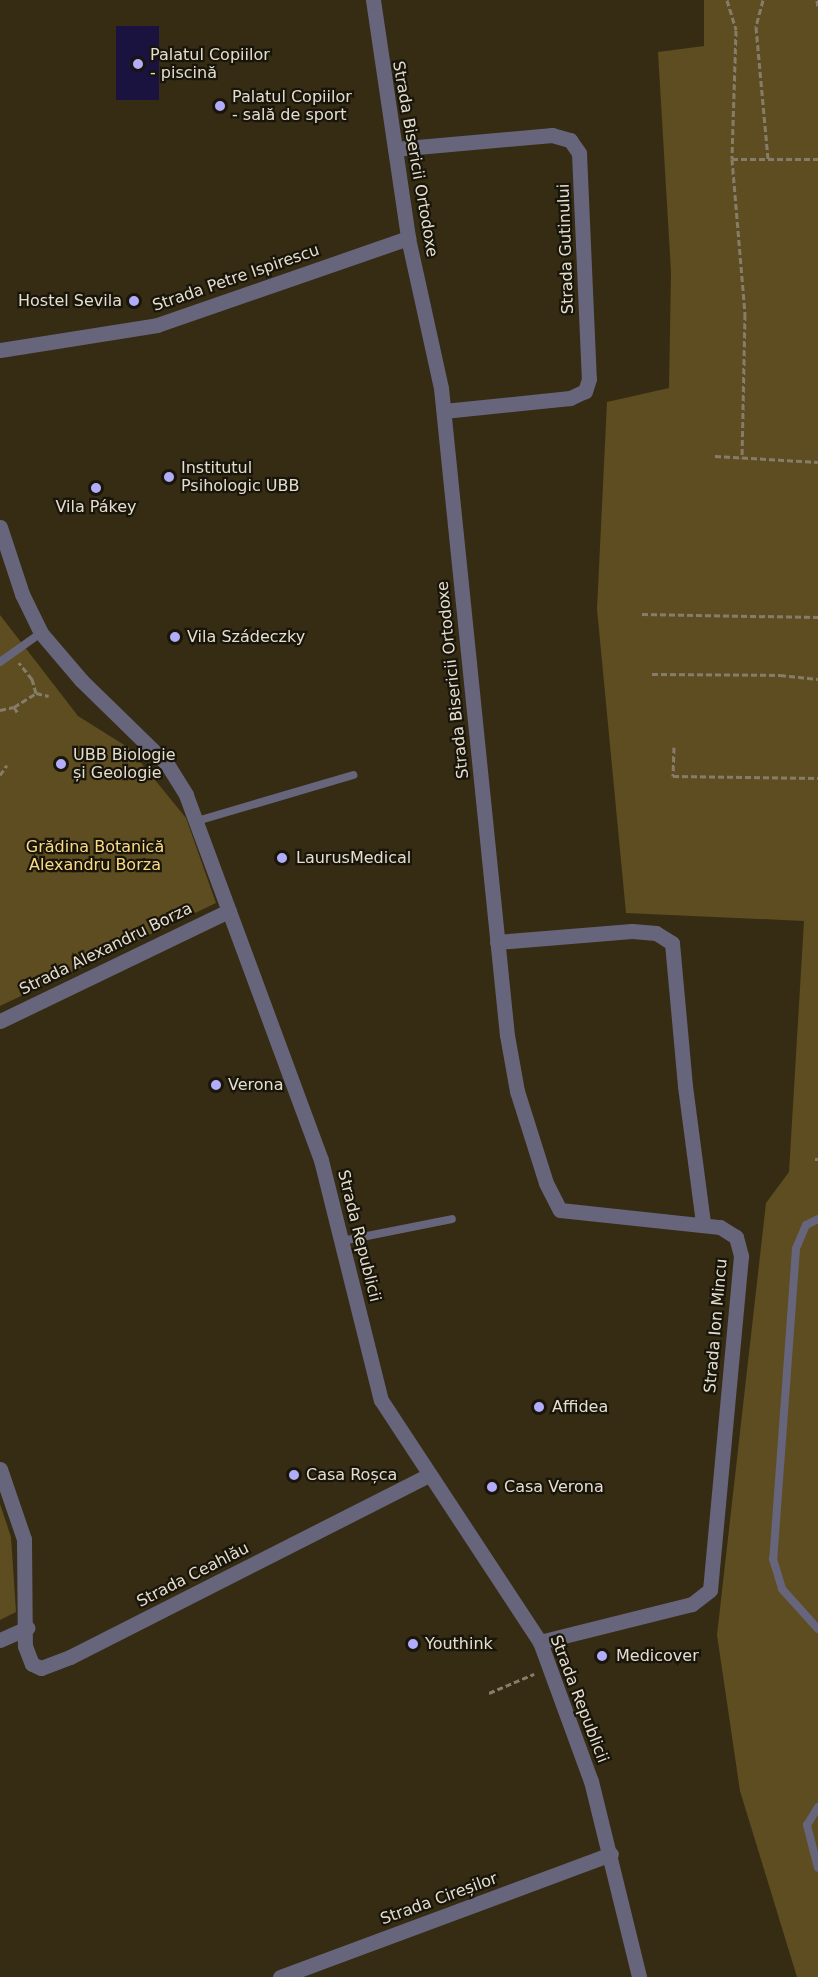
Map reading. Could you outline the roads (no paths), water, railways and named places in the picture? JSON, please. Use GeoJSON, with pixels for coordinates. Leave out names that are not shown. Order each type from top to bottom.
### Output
{"type":"FeatureCollection","features":[{"type":"Feature","properties":{"kind":"street","name":"Strada Bisericii Ortodoxe"},"geometry":{"type":"LineString","coordinates":[[373,0],[408,238],[433,343],[444,411],[511,1063],[556,1207],[576,1214],[703,1222]]}},
{"type":"Feature","properties":{"kind":"street","name":"Strada Gutinului"},"geometry":{"type":"LineString","coordinates":[[395,149],[552,135],[570,140],[579,153],[589,379],[585,391],[570,398],[444,411]]}},
{"type":"Feature","properties":{"kind":"street","name":"Strada Petre Ispirescu"},"geometry":{"type":"LineString","coordinates":[[0,350],[157,325],[408,238]]}},
{"type":"Feature","properties":{"kind":"street","name":"Strada Republicii"},"geometry":{"type":"LineString","coordinates":[[0,527],[22,594],[40,633],[81,680],[167,764],[196,821],[321,1160],[381,1400],[540,1642],[570,1715],[610,1854],[639,1977]]}},
{"type":"Feature","properties":{"kind":"street","name":"Strada Alexandru Borza"},"geometry":{"type":"LineString","coordinates":[[0,1021],[229,911]]}},
{"type":"Feature","properties":{"kind":"street"},"geometry":{"type":"LineString","coordinates":[[497,942],[617,931],[664,936],[672,943],[675,954],[685,1086],[703,1222]]}},
{"type":"Feature","properties":{"kind":"street","name":"Strada Ion Mincu"},"geometry":{"type":"LineString","coordinates":[[540,1642],[692,1604],[710,1590],[741,1256],[739,1242],[732,1232],[703,1222]]}},
{"type":"Feature","properties":{"kind":"street"},"geometry":{"type":"LineString","coordinates":[[0,1469],[24,1539],[27,1628],[0,1640]]}},
{"type":"Feature","properties":{"kind":"street","name":"Strada Ceahlău"},"geometry":{"type":"LineString","coordinates":[[27,1628],[24,1647],[32,1664],[41,1668],[56,1665],[429,1475]]}},
{"type":"Feature","properties":{"kind":"street","name":"Strada Cireșilor"},"geometry":{"type":"LineString","coordinates":[[280,1977],[610,1854]]}},
{"type":"Feature","properties":{"kind":"lane"},"geometry":{"type":"LineString","coordinates":[[0,662],[40,633]]}},
{"type":"Feature","properties":{"kind":"lane"},"geometry":{"type":"LineString","coordinates":[[196,821],[353,775]]}},
{"type":"Feature","properties":{"kind":"lane"},"geometry":{"type":"LineString","coordinates":[[342,1241],[452,1219]]}},
{"type":"Feature","properties":{"kind":"lane"},"geometry":{"type":"LineString","coordinates":[[818,1219],[806,1225],[796,1249],[773,1559],[782,1588],[818,1629]]}},
{"type":"Feature","properties":{"kind":"lane"},"geometry":{"type":"LineString","coordinates":[[818,1806],[807,1824],[818,1868]]}},
{"type":"Feature","properties":{"kind":"place","name":"Palatul Copiilor - piscină"},"geometry":{"type":"Point","coordinates":[138,64]}},
{"type":"Feature","properties":{"kind":"place","name":"Palatul Copiilor - sală de sport"},"geometry":{"type":"Point","coordinates":[220,106]}},
{"type":"Feature","properties":{"kind":"place","name":"Hostel Sevila"},"geometry":{"type":"Point","coordinates":[134,301]}},
{"type":"Feature","properties":{"kind":"place","name":"Institutul Psihologic UBB"},"geometry":{"type":"Point","coordinates":[169,477]}},
{"type":"Feature","properties":{"kind":"place","name":"Vila Pákey"},"geometry":{"type":"Point","coordinates":[96,488]}},
{"type":"Feature","properties":{"kind":"place","name":"Vila Szádeczky"},"geometry":{"type":"Point","coordinates":[175,637]}},
{"type":"Feature","properties":{"kind":"place","name":"UBB Biologie și Geologie"},"geometry":{"type":"Point","coordinates":[61,764]}},
{"type":"Feature","properties":{"kind":"place","name":"LaurusMedical"},"geometry":{"type":"Point","coordinates":[282,858]}},
{"type":"Feature","properties":{"kind":"place","name":"Verona"},"geometry":{"type":"Point","coordinates":[216,1085]}},
{"type":"Feature","properties":{"kind":"place","name":"Affidea"},"geometry":{"type":"Point","coordinates":[539,1407]}},
{"type":"Feature","properties":{"kind":"place","name":"Casa Roșca"},"geometry":{"type":"Point","coordinates":[294,1475]}},
{"type":"Feature","properties":{"kind":"place","name":"Casa Verona"},"geometry":{"type":"Point","coordinates":[492,1487]}},
{"type":"Feature","properties":{"kind":"place","name":"Youthink"},"geometry":{"type":"Point","coordinates":[413,1644]}},
{"type":"Feature","properties":{"kind":"place","name":"Medicover"},"geometry":{"type":"Point","coordinates":[602,1656]}},
{"type":"Feature","properties":{"kind":"park label","name":"Grădina Botanică Alexandru Borza"},"geometry":{"type":"Point","coordinates":[95,856]}}]}
